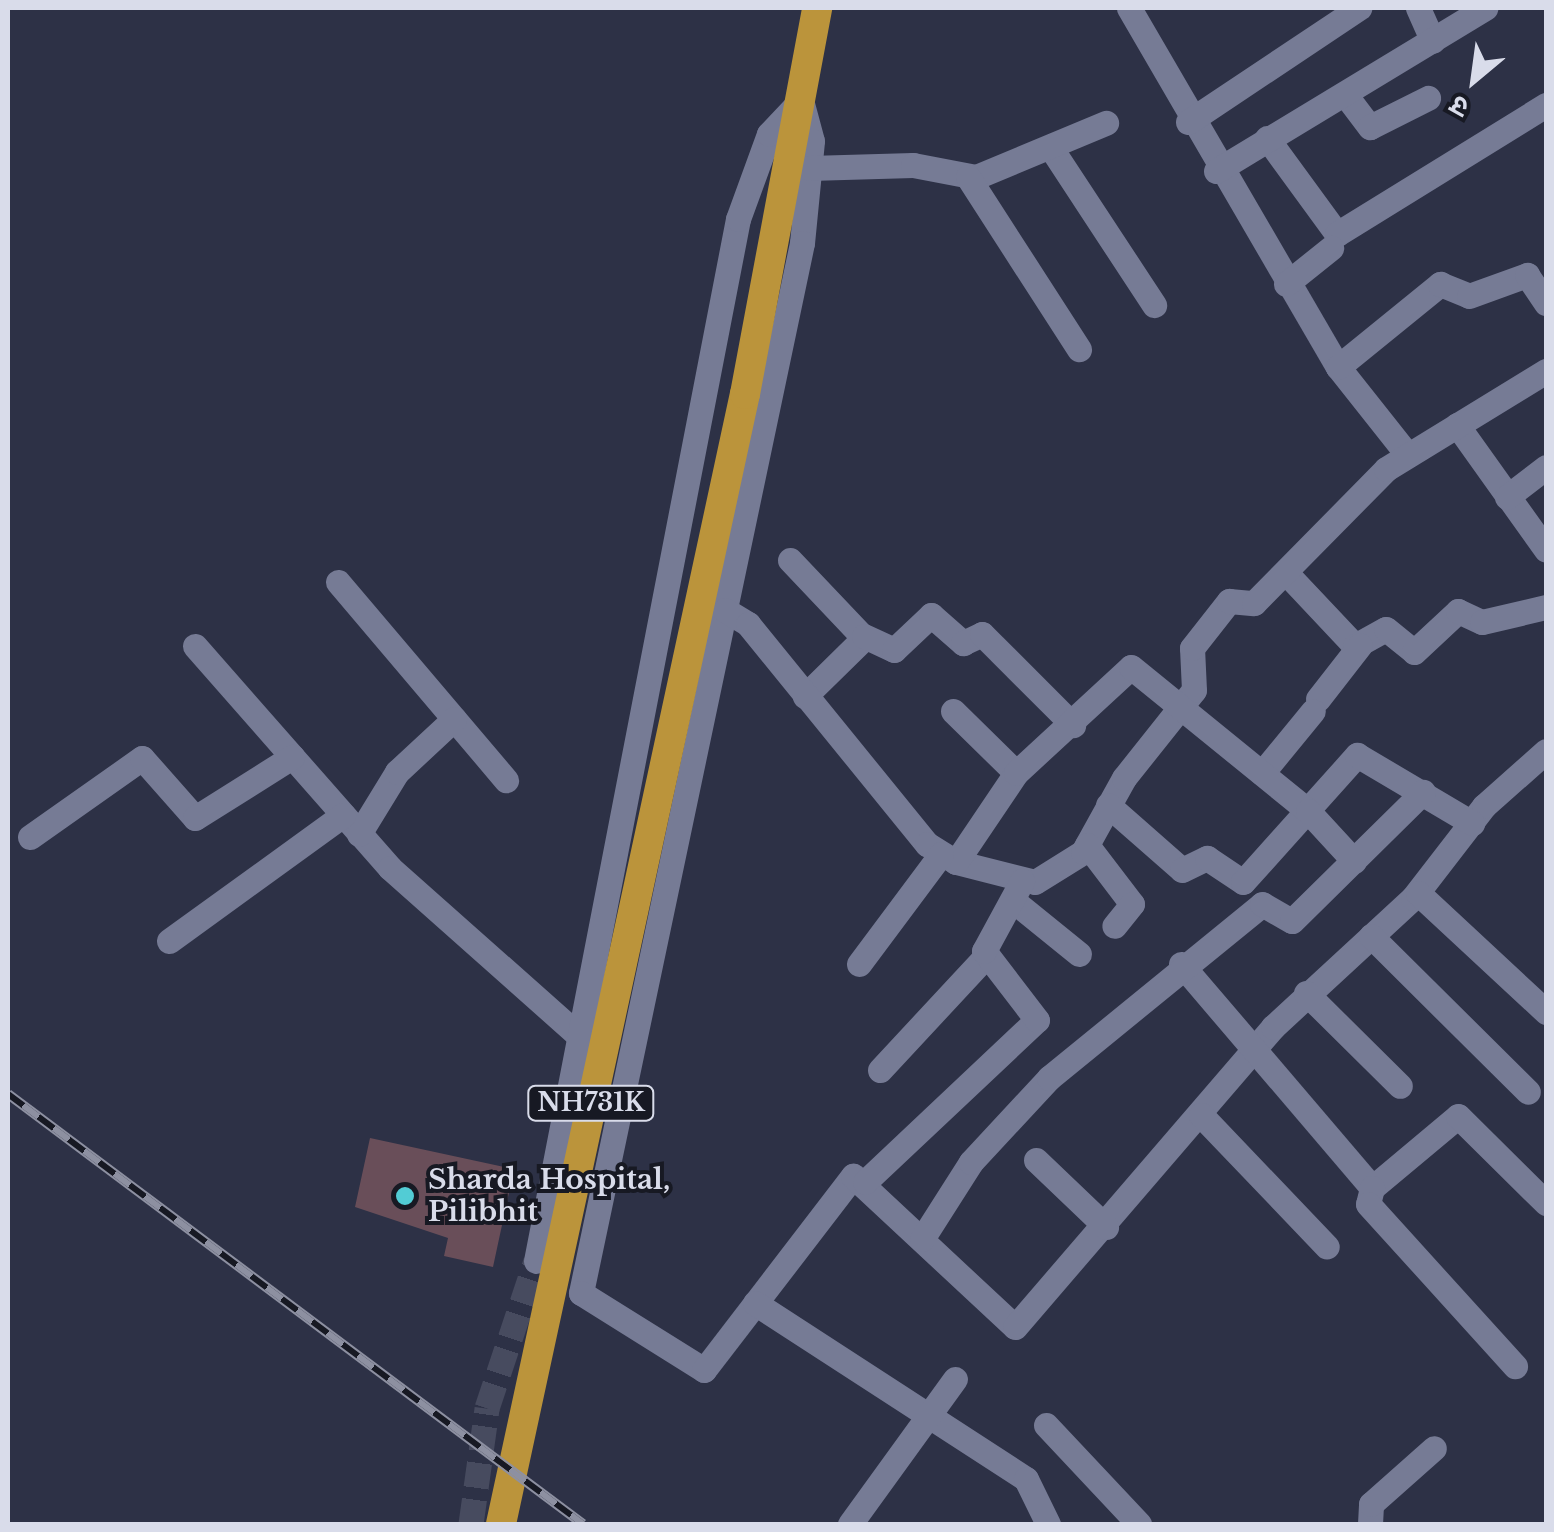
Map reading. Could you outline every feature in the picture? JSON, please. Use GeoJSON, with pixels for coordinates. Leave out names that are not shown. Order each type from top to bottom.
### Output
{"type":"FeatureCollection","features":[{"type":"Feature","properties":{"kind":"highway","name":"NH731K"},"geometry":{"type":"LineString","coordinates":[[501,1524],[684,682],[817,8]]}},
{"type":"Feature","properties":{"kind":"street"},"geometry":{"type":"LineString","coordinates":[[1128,8],[1216,171],[1286,284],[1338,367],[1407,454]]}},
{"type":"Feature","properties":{"kind":"street"},"geometry":{"type":"LineString","coordinates":[[1188,122],[1359,8]]}},
{"type":"Feature","properties":{"kind":"street"},"geometry":{"type":"LineString","coordinates":[[1418,8],[1433,41]]}},
{"type":"Feature","properties":{"kind":"street"},"geometry":{"type":"LineString","coordinates":[[1216,171],[1267,138],[1346,97],[1485,8]]}},
{"type":"Feature","properties":{"kind":"street"},"geometry":{"type":"LineString","coordinates":[[1346,97],[1370,127],[1428,98]]}},
{"type":"Feature","properties":{"kind":"street"},"geometry":{"type":"LineString","coordinates":[[800,100],[809,168],[802,243],[577,1279],[581,1294],[700,1370],[755,1304],[842,1183],[853,1176],[865,1182],[1015,1327],[1306,993],[1418,893],[1472,823],[1546,751]]}},
{"type":"Feature","properties":{"kind":"street"},"geometry":{"type":"LineString","coordinates":[[536,1261],[576,1033],[738,219],[769,134],[800,100]]}},
{"type":"Feature","properties":{"kind":"street"},"geometry":{"type":"LineString","coordinates":[[1267,138],[1337,234],[1546,106]]}},
{"type":"Feature","properties":{"kind":"street"},"geometry":{"type":"LineString","coordinates":[[809,168],[913,164],[968,177],[1051,148],[1106,123]]}},
{"type":"Feature","properties":{"kind":"street"},"geometry":{"type":"LineString","coordinates":[[1051,148],[1154,305]]}},
{"type":"Feature","properties":{"kind":"street"},"geometry":{"type":"LineString","coordinates":[[968,177],[1079,349]]}},
{"type":"Feature","properties":{"kind":"street"},"geometry":{"type":"LineString","coordinates":[[1286,284],[1331,248]]}},
{"type":"Feature","properties":{"kind":"street"},"geometry":{"type":"LineString","coordinates":[[1338,367],[1440,284],[1470,296],[1527,275],[1546,304]]}},
{"type":"Feature","properties":{"kind":"street"},"geometry":{"type":"LineString","coordinates":[[880,1070],[986,956],[1019,892],[1052,877],[1088,845],[1108,805],[1196,684],[1192,648],[1232,599],[1254,603],[1289,576],[1346,502],[1407,454],[1546,371]]}},
{"type":"Feature","properties":{"kind":"street"},"geometry":{"type":"LineString","coordinates":[[1458,426],[1546,550]]}},
{"type":"Feature","properties":{"kind":"street"},"geometry":{"type":"LineString","coordinates":[[1508,497],[1546,467]]}},
{"type":"Feature","properties":{"kind":"street"},"geometry":{"type":"LineString","coordinates":[[790,560],[864,636],[894,650],[931,615],[963,643],[982,634],[1073,725]]}},
{"type":"Feature","properties":{"kind":"street"},"geometry":{"type":"LineString","coordinates":[[1289,576],[1360,645]]}},
{"type":"Feature","properties":{"kind":"street"},"geometry":{"type":"LineString","coordinates":[[338,582],[506,780]]}},
{"type":"Feature","properties":{"kind":"street"},"geometry":{"type":"LineString","coordinates":[[1262,773],[1360,645],[1386,629],[1414,652],[1458,610],[1482,622],[1546,607]]}},
{"type":"Feature","properties":{"kind":"street"},"geometry":{"type":"LineString","coordinates":[[725,610],[948,858],[1019,892],[1079,954]]}},
{"type":"Feature","properties":{"kind":"street"},"geometry":{"type":"LineString","coordinates":[[805,696],[864,636]]}},
{"type":"Feature","properties":{"kind":"street"},"geometry":{"type":"LineString","coordinates":[[195,646],[351,824],[576,1033]]}},
{"type":"Feature","properties":{"kind":"street"},"geometry":{"type":"LineString","coordinates":[[859,964],[1016,774],[1131,667],[1308,811],[1354,861]]}},
{"type":"Feature","properties":{"kind":"street"},"geometry":{"type":"LineString","coordinates":[[953,710],[1016,774]]}},
{"type":"Feature","properties":{"kind":"street"},"geometry":{"type":"LineString","coordinates":[[169,941],[351,824],[397,772],[454,719]]}},
{"type":"Feature","properties":{"kind":"street"},"geometry":{"type":"LineString","coordinates":[[1108,805],[1182,870],[1206,858],[1243,882],[1358,755],[1472,823]]}},
{"type":"Feature","properties":{"kind":"street"},"geometry":{"type":"LineString","coordinates":[[30,838],[142,758],[195,818],[292,757]]}},
{"type":"Feature","properties":{"kind":"street"},"geometry":{"type":"LineString","coordinates":[[922,1239],[971,1162],[1049,1078],[1181,964],[1262,904],[1292,920],[1424,792]]}},
{"type":"Feature","properties":{"kind":"street"},"geometry":{"type":"LineString","coordinates":[[1088,845],[1132,904],[1114,926]]}},
{"type":"Feature","properties":{"kind":"street"},"geometry":{"type":"LineString","coordinates":[[1418,893],[1546,1012]]}},
{"type":"Feature","properties":{"kind":"street"},"geometry":{"type":"LineString","coordinates":[[1371,936],[1528,1092]]}},
{"type":"Feature","properties":{"kind":"street"},"geometry":{"type":"LineString","coordinates":[[865,1182],[1037,1020],[986,956]]}},
{"type":"Feature","properties":{"kind":"street"},"geometry":{"type":"LineString","coordinates":[[1181,964],[1372,1188]]}},
{"type":"Feature","properties":{"kind":"street"},"geometry":{"type":"LineString","coordinates":[[1306,993],[1400,1086]]}},
{"type":"Feature","properties":{"kind":"street"},"geometry":{"type":"LineString","coordinates":[[1201,1115],[1327,1247]]}},
{"type":"Feature","properties":{"kind":"street"},"geometry":{"type":"LineString","coordinates":[[1515,1366],[1368,1204],[1372,1188],[1458,1116],[1546,1203]]}},
{"type":"Feature","properties":{"kind":"street"},"geometry":{"type":"LineString","coordinates":[[1036,1160],[1106,1227]]}},
{"type":"Feature","properties":{"kind":"street"},"geometry":{"type":"LineString","coordinates":[[755,1304],[1026,1479],[1048,1524]]}},
{"type":"Feature","properties":{"kind":"street"},"geometry":{"type":"LineString","coordinates":[[850,1524],[954,1379]]}},
{"type":"Feature","properties":{"kind":"street"},"geometry":{"type":"LineString","coordinates":[[1046,1424],[1140,1524]]}},
{"type":"Feature","properties":{"kind":"street"},"geometry":{"type":"LineString","coordinates":[[1370,1524],[1371,1504],[1434,1448]]}},
{"type":"Feature","properties":{"kind":"building"},"geometry":{"type":"Polygon","coordinates":[[[370,1138],[514,1169],[493,1267],[444,1256],[448,1238],[355,1207],[370,1138]]]}},
{"type":"Feature","properties":{"kind":"tunnel"},"geometry":{"type":"LineString","coordinates":[[471,1524],[487,1408],[536,1261]]}},
{"type":"Feature","properties":{"kind":"railway"},"geometry":{"type":"LineString","coordinates":[[8,1094],[583,1524]]}},
{"type":"Feature","properties":{"kind":"place","name":"Sharda Hospital, Pilibhit"},"geometry":{"type":"Point","coordinates":[405,1196]}}]}
